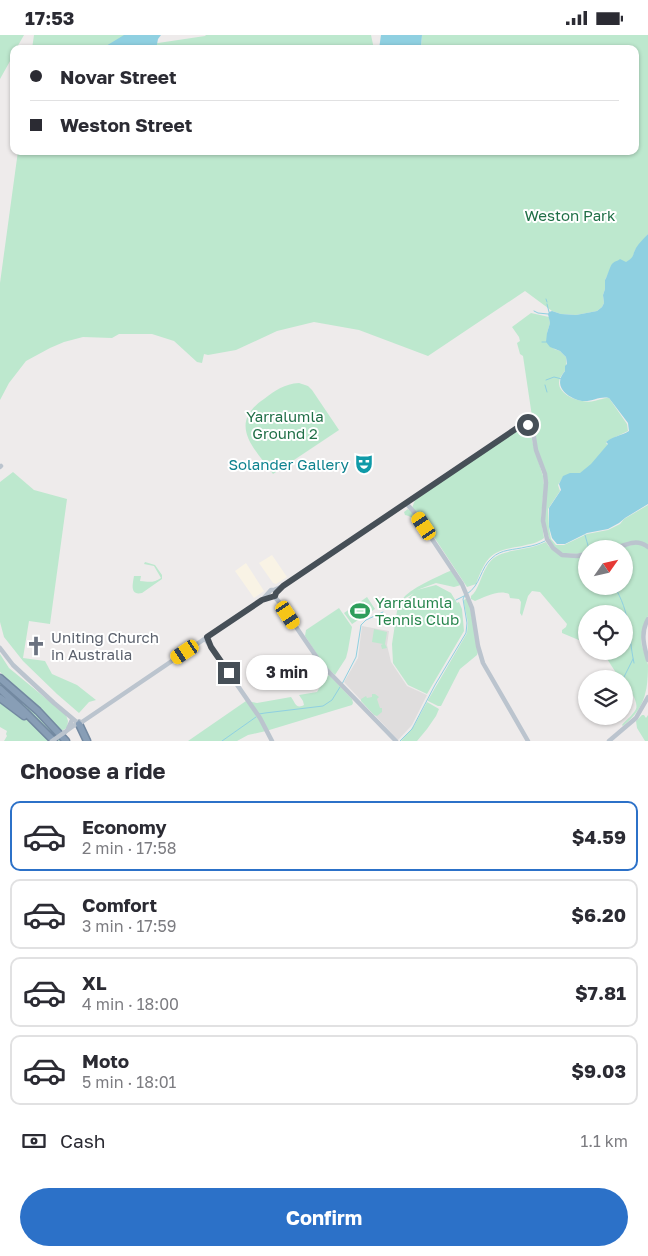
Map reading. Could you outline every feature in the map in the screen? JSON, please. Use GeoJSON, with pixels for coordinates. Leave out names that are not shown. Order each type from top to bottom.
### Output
{"type":"FeatureCollection","features":[{"type":"Feature","properties":{"kind":"highway"},"geometry":{"type":"LineString","coordinates":[[0,674],[29,700],[66,741]]}},
{"type":"Feature","properties":{"kind":"highway"},"geometry":{"type":"LineString","coordinates":[[0,678],[38,711]]}},
{"type":"Feature","properties":{"kind":"highway"},"geometry":{"type":"LineString","coordinates":[[0,689],[53,740]]}},
{"type":"Feature","properties":{"kind":"highway"},"geometry":{"type":"LineString","coordinates":[[0,698],[53,740]]}},
{"type":"Feature","properties":{"kind":"highway"},"geometry":{"type":"LineString","coordinates":[[76,722],[87,741]]}},
{"type":"Feature","properties":{"kind":"main road"},"geometry":{"type":"LineString","coordinates":[[53,740],[76,722],[99,711],[531,419],[536,449],[546,483],[543,521],[548,540],[553,548],[562,555],[578,556]]}},
{"type":"Feature","properties":{"kind":"main road"},"geometry":{"type":"LineString","coordinates":[[523,424],[528,425],[532,429]]}},
{"type":"Feature","properties":{"kind":"main road"},"geometry":{"type":"LineString","coordinates":[[407,502],[466,591],[474,615],[478,647],[483,663],[528,741]]}},
{"type":"Feature","properties":{"kind":"main road"},"geometry":{"type":"LineString","coordinates":[[633,543],[643,543],[648,547]]}},
{"type":"Feature","properties":{"kind":"main road"},"geometry":{"type":"LineString","coordinates":[[274,594],[322,665],[396,741]]}},
{"type":"Feature","properties":{"kind":"main road"},"geometry":{"type":"LineString","coordinates":[[648,619],[643,640],[648,661]]}},
{"type":"Feature","properties":{"kind":"main road"},"geometry":{"type":"LineString","coordinates":[[206,638],[260,718],[272,741]]}},
{"type":"Feature","properties":{"kind":"main road"},"geometry":{"type":"LineString","coordinates":[[0,648],[13,665],[76,722]]}},
{"type":"Feature","properties":{"kind":"main road"},"geometry":{"type":"LineString","coordinates":[[609,741],[636,718],[648,697]]}},
{"type":"Feature","properties":{"kind":"shaded area"},"geometry":{"type":"Polygon","coordinates":[[[272,555],[287,577],[276,584],[273,583],[259,563],[272,555]]]}},
{"type":"Feature","properties":{"kind":"shaded area"},"geometry":{"type":"Polygon","coordinates":[[[246,563],[264,591],[254,598],[235,571],[246,563]]]}},
{"type":"Feature","properties":{"kind":"shaded area"},"geometry":{"type":"Polygon","coordinates":[[[362,626],[389,631],[387,645],[391,662],[407,686],[427,695],[412,725],[398,740],[344,682],[358,658],[362,626]]]}},
{"type":"Feature","properties":{"kind":"green space"},"geometry":{"type":"Polygon","coordinates":[[[0,35],[24,35],[18,45],[10,45],[10,61],[0,79],[0,35]]]}},
{"type":"Feature","properties":{"kind":"green space"},"geometry":{"type":"Polygon","coordinates":[[[34,35],[134,35],[158,43],[206,35],[371,35],[373,45],[33,45],[34,35]]]}},
{"type":"Feature","properties":{"kind":"green space","name":"Weston Park"},"geometry":{"type":"Polygon","coordinates":[[[422,35],[648,35],[648,234],[635,250],[630,260],[609,272],[605,280],[604,303],[602,307],[597,311],[576,315],[561,314],[552,311],[525,291],[428,356],[359,330],[314,322],[277,331],[236,350],[204,354],[202,363],[197,362],[174,341],[152,334],[119,334],[112,338],[83,337],[64,342],[26,361],[9,383],[0,400],[0,283],[17,155],[639,155],[639,45],[421,45],[422,35]]]}},
{"type":"Feature","properties":{"kind":"green space"},"geometry":{"type":"Polygon","coordinates":[[[531,313],[549,317],[550,323],[547,333],[554,349],[560,351],[566,357],[566,369],[559,383],[560,388],[567,395],[578,400],[589,402],[609,398],[627,424],[628,431],[607,441],[608,445],[591,465],[580,474],[563,477],[558,485],[560,491],[548,509],[551,539],[556,545],[564,545],[587,534],[608,530],[648,505],[648,546],[633,542],[633,540],[578,540],[577,554],[557,551],[550,541],[544,521],[547,491],[537,450],[523,356],[520,354],[517,343],[520,341],[512,327],[531,313]]]}},
{"type":"Feature","properties":{"kind":"green space","name":"Yarralumla Ground 2"},"geometry":{"type":"Polygon","coordinates":[[[299,383],[308,386],[312,390],[339,430],[273,474],[258,455],[247,436],[247,418],[253,408],[272,393],[284,386],[299,383]]]}},
{"type":"Feature","properties":{"kind":"green space"},"geometry":{"type":"Polygon","coordinates":[[[521,427],[527,427],[530,430],[543,476],[541,519],[544,538],[534,543],[503,550],[492,556],[483,567],[476,584],[467,587],[434,537],[420,532],[413,519],[405,515],[404,512],[409,510],[410,507],[412,508],[415,500],[521,427]]]}},
{"type":"Feature","properties":{"kind":"green space"},"geometry":{"type":"Polygon","coordinates":[[[13,472],[34,490],[67,499],[50,624],[29,621],[23,658],[45,661],[52,674],[77,685],[96,700],[89,702],[79,713],[23,661],[4,637],[0,622],[0,482],[13,472]]]}},
{"type":"Feature","properties":{"kind":"green space"},"geometry":{"type":"Polygon","coordinates":[[[546,542],[559,554],[578,555],[578,595],[633,595],[633,545],[639,543],[647,547],[648,616],[643,627],[641,639],[648,665],[647,684],[640,707],[633,716],[636,702],[633,696],[633,670],[614,670],[608,660],[633,660],[633,605],[578,605],[578,640],[562,633],[567,624],[540,592],[532,591],[528,596],[522,616],[520,613],[521,602],[519,599],[510,598],[509,594],[501,592],[475,601],[471,599],[489,562],[498,555],[546,542]]]}},
{"type":"Feature","properties":{"kind":"green space"},"geometry":{"type":"Polygon","coordinates":[[[145,562],[155,565],[162,575],[162,579],[142,593],[135,593],[133,591],[134,576],[141,576],[140,581],[146,582],[161,578],[154,566],[144,564],[145,562]]]}},
{"type":"Feature","properties":{"kind":"green space"},"geometry":{"type":"Polygon","coordinates":[[[452,570],[461,585],[454,587],[436,583],[417,590],[436,585],[451,593],[462,609],[464,631],[427,694],[408,685],[393,663],[392,644],[397,611],[400,605],[414,593],[402,600],[405,596],[424,583],[452,570]]]}},
{"type":"Feature","properties":{"kind":"green space","name":"Yarralumla Tennis Club"},"geometry":{"type":"Polygon","coordinates":[[[367,597],[375,609],[352,624],[344,613],[367,597]]]}},
{"type":"Feature","properties":{"kind":"green space"},"geometry":{"type":"Polygon","coordinates":[[[467,598],[478,652],[460,669],[441,706],[438,706],[428,700],[467,633],[468,623],[464,600],[467,598]]]}},
{"type":"Feature","properties":{"kind":"green space"},"geometry":{"type":"Polygon","coordinates":[[[339,608],[352,627],[346,658],[335,675],[324,665],[305,636],[306,630],[339,608]]]}},
{"type":"Feature","properties":{"kind":"green space"},"geometry":{"type":"Polygon","coordinates":[[[374,629],[387,632],[385,644],[387,648],[382,649],[381,645],[383,644],[372,642],[374,629]]]}},
{"type":"Feature","properties":{"kind":"green space"},"geometry":{"type":"Polygon","coordinates":[[[0,654],[9,668],[66,715],[68,721],[67,728],[61,731],[41,709],[0,672],[0,654]]]}},
{"type":"Feature","properties":{"kind":"green space"},"geometry":{"type":"Polygon","coordinates":[[[329,675],[352,699],[352,705],[248,735],[237,741],[188,741],[246,701],[257,703],[291,697],[296,705],[302,706],[304,705],[303,701],[299,695],[317,692],[329,675]]]}},
{"type":"Feature","properties":{"kind":"green space"},"geometry":{"type":"Polygon","coordinates":[[[0,681],[63,741],[58,741],[0,686],[0,681]]]}},
{"type":"Feature","properties":{"kind":"green space"},"geometry":{"type":"Polygon","coordinates":[[[372,694],[379,697],[377,699],[380,708],[382,708],[382,712],[377,716],[361,701],[366,696],[367,698],[372,697],[372,694]]]}},
{"type":"Feature","properties":{"kind":"green space"},"geometry":{"type":"Polygon","coordinates":[[[0,701],[24,717],[50,741],[4,741],[7,731],[0,727],[0,701]]]}},
{"type":"Feature","properties":{"kind":"green space"},"geometry":{"type":"Polygon","coordinates":[[[427,702],[439,709],[436,716],[417,741],[401,741],[414,726],[427,702]]]}},
{"type":"Feature","properties":{"kind":"green space"},"geometry":{"type":"Polygon","coordinates":[[[642,715],[646,718],[648,715],[648,741],[645,741],[637,728],[636,721],[642,715]]]}},
{"type":"Feature","properties":{"kind":"water"},"geometry":{"type":"Polygon","coordinates":[[[124,35],[161,35],[157,45],[108,45],[124,35]]]}},
{"type":"Feature","properties":{"kind":"water"},"geometry":{"type":"Polygon","coordinates":[[[381,35],[422,35],[421,45],[380,45],[381,35]]]}},
{"type":"Feature","properties":{"kind":"water"},"geometry":{"type":"Polygon","coordinates":[[[648,234],[648,504],[608,529],[587,533],[565,544],[557,544],[552,538],[549,527],[549,508],[561,490],[559,484],[563,476],[570,473],[580,473],[591,464],[608,444],[606,442],[629,431],[628,423],[609,398],[582,401],[571,397],[563,391],[560,382],[567,364],[566,357],[560,351],[550,347],[546,342],[550,323],[548,314],[552,311],[576,315],[597,311],[602,307],[604,303],[605,280],[612,264],[620,259],[626,262],[631,259],[637,246],[648,234]]]}},
{"type":"Feature","properties":{"kind":"waterway"},"geometry":{"type":"LineString","coordinates":[[547,304],[549,312]]}},
{"type":"Feature","properties":{"kind":"waterway"},"geometry":{"type":"LineString","coordinates":[[534,311],[548,314]]}},
{"type":"Feature","properties":{"kind":"waterway"},"geometry":{"type":"LineString","coordinates":[[546,380],[554,377],[562,379]]}},
{"type":"Feature","properties":{"kind":"waterway"},"geometry":{"type":"LineString","coordinates":[[545,385],[547,392]]}},
{"type":"Feature","properties":{"kind":"waterway"},"geometry":{"type":"LineString","coordinates":[[585,535],[586,540]]}},
{"type":"Feature","properties":{"kind":"waterway"},"geometry":{"type":"LineString","coordinates":[[467,594],[475,586],[488,562],[496,555],[504,551],[531,546],[545,541]]}},
{"type":"Feature","properties":{"kind":"waterway"},"geometry":{"type":"LineString","coordinates":[[400,741],[412,729],[435,685],[466,633],[467,623],[463,599],[465,595]]}},
{"type":"Feature","properties":{"kind":"waterway"},"geometry":{"type":"LineString","coordinates":[[618,595],[626,615],[634,663]]}},
{"type":"Feature","properties":{"kind":"waterway"},"geometry":{"type":"LineString","coordinates":[[456,600],[464,596]]}},
{"type":"Feature","properties":{"kind":"waterway"},"geometry":{"type":"LineString","coordinates":[[342,684],[356,657],[361,625],[366,620],[383,612]]}},
{"type":"Feature","properties":{"kind":"waterway"},"geometry":{"type":"LineString","coordinates":[[628,670],[632,660]]}},
{"type":"Feature","properties":{"kind":"waterway"},"geometry":{"type":"LineString","coordinates":[[259,714],[323,706],[332,700],[340,687]]}},
{"type":"Feature","properties":{"kind":"waterway"},"geometry":{"type":"LineString","coordinates":[[222,741],[256,717]]}},
{"type":"Feature","properties":{"kind":"place","name":"Solander Gallery"},"geometry":{"type":"Point","coordinates":[364,464]}},
{"type":"Feature","properties":{"kind":"place","name":"Yarralumla Tennis Club"},"geometry":{"type":"Point","coordinates":[360,611]}},
{"type":"Feature","properties":{"kind":"place","name":"Uniting Church in Australia"},"geometry":{"type":"Point","coordinates":[36,646]}},
{"type":"Feature","properties":{"kind":"route"},"geometry":{"type":"LineString","coordinates":[[229,673],[211,647],[207,637],[262,600],[275,596],[283,586],[523,424],[528,425]]}}]}
